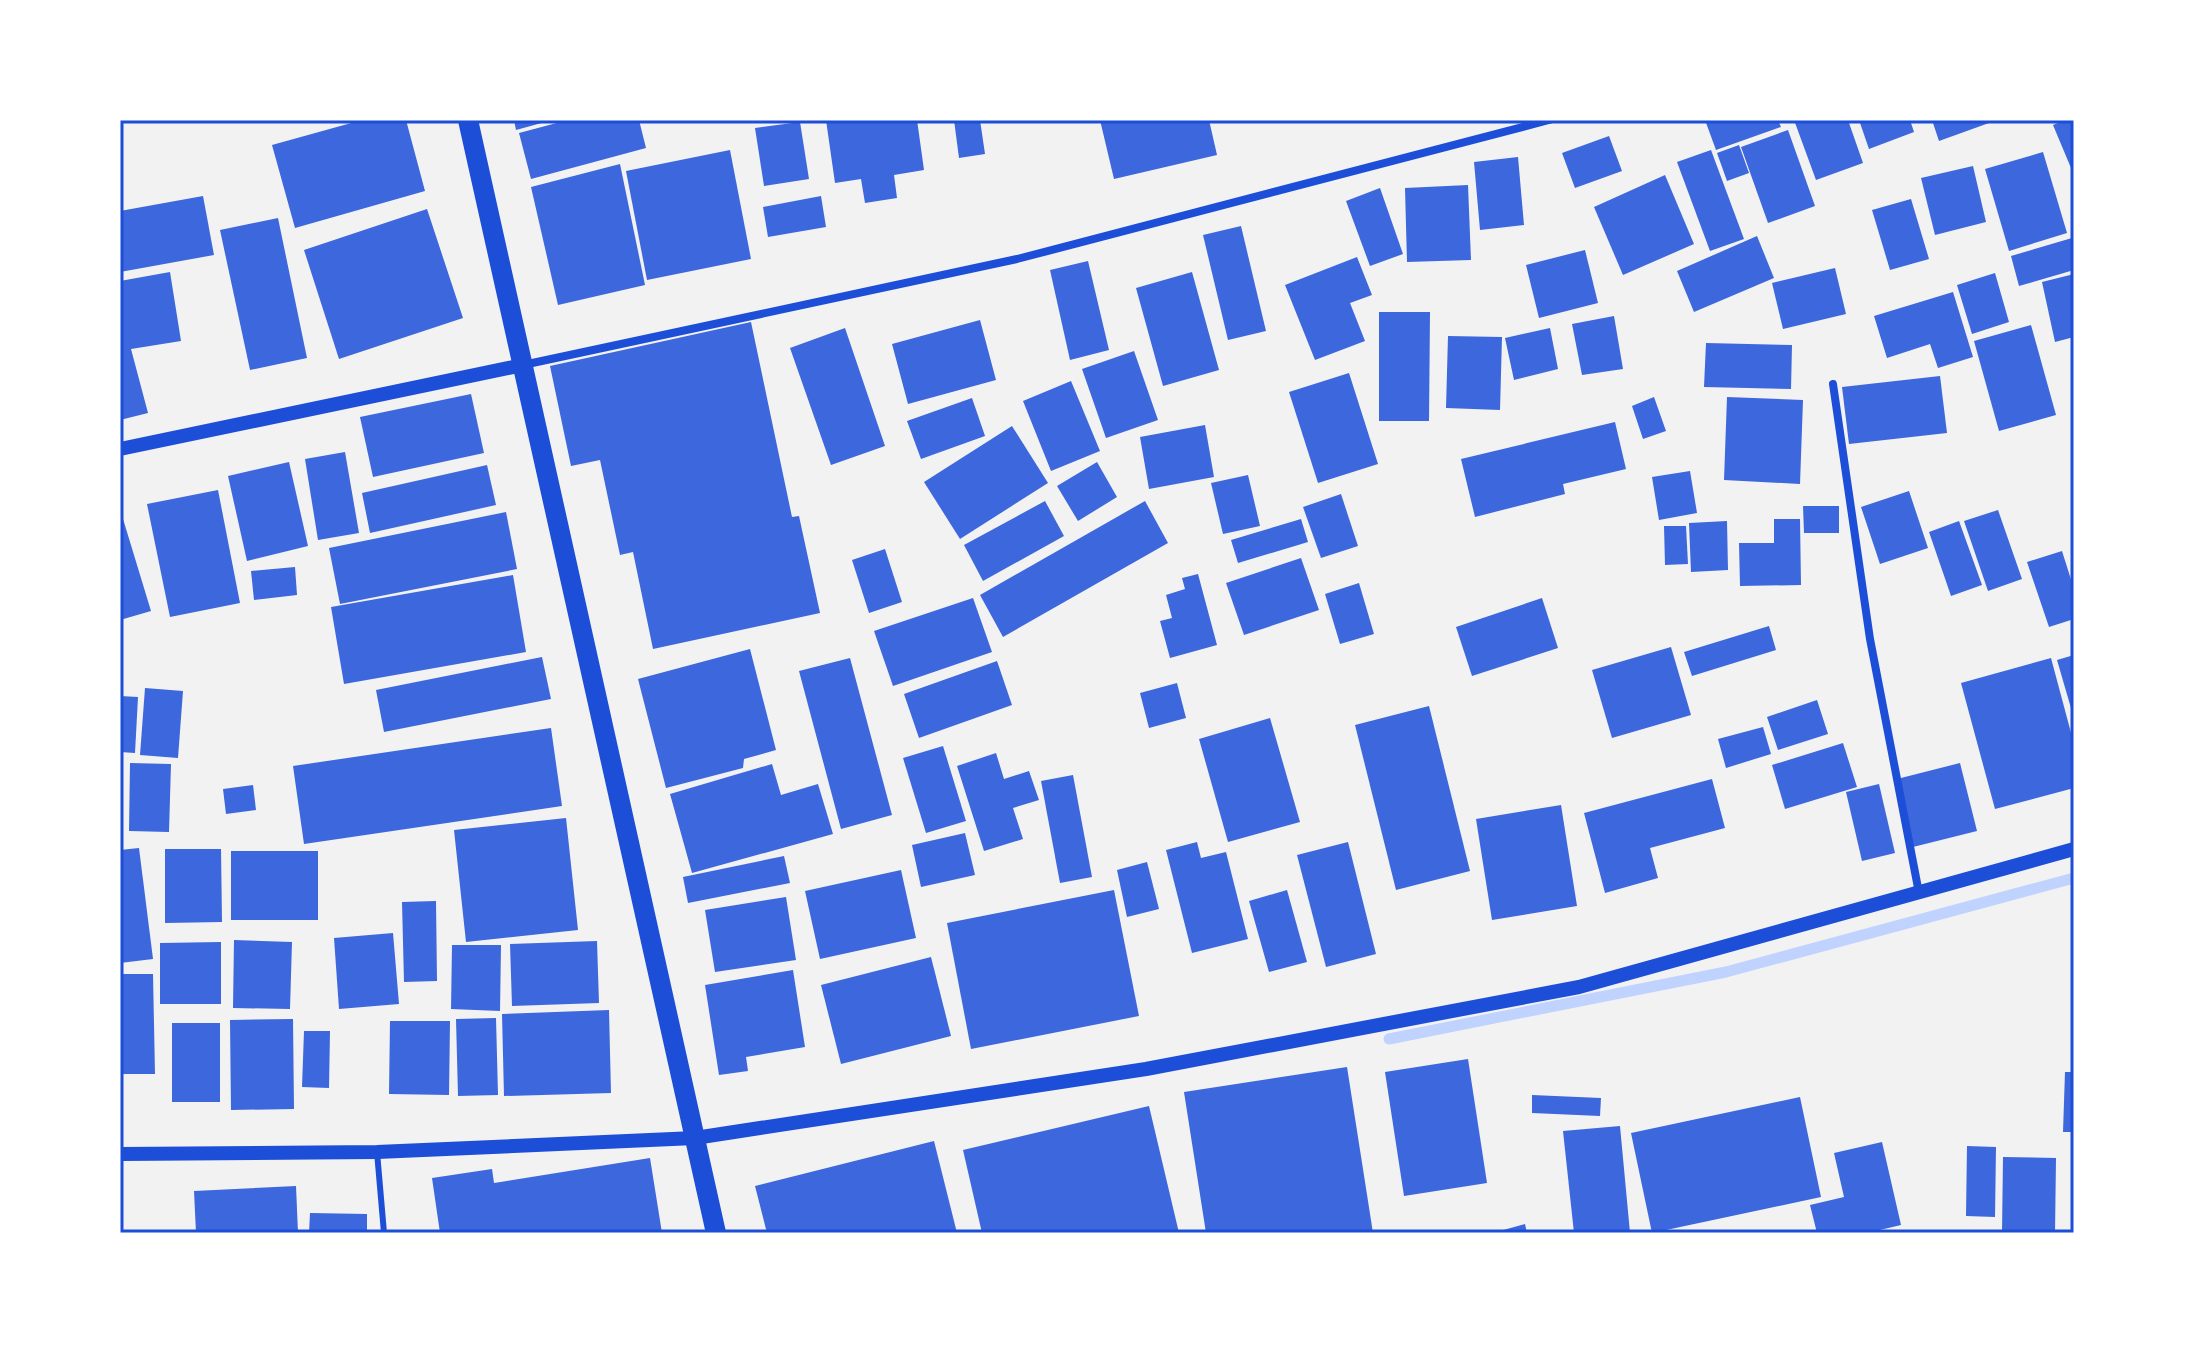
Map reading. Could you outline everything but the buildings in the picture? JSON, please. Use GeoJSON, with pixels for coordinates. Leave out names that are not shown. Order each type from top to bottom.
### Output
{"type":"FeatureCollection","features":[{"type":"Feature","properties":{"kind":"main road"},"geometry":{"type":"LineString","coordinates":[[468,120],[716,1233]]}},
{"type":"Feature","properties":{"kind":"street"},"geometry":{"type":"LineString","coordinates":[[120,449],[1017,259],[1549,120]]}},
{"type":"Feature","properties":{"kind":"street"},"geometry":{"type":"LineString","coordinates":[[1833,384],[1870,639],[1919,893]]}},
{"type":"Feature","properties":{"kind":"street"},"geometry":{"type":"LineString","coordinates":[[120,1154],[377,1152],[695,1138],[1146,1069],[1579,987],[2074,849]]}},
{"type":"Feature","properties":{"kind":"lane"},"geometry":{"type":"LineString","coordinates":[[377,1152],[384,1233]]}},
{"type":"Feature","properties":{"kind":"waterway"},"geometry":{"type":"LineString","coordinates":[[1389,1039],[1726,972],[2074,878]]}}]}
